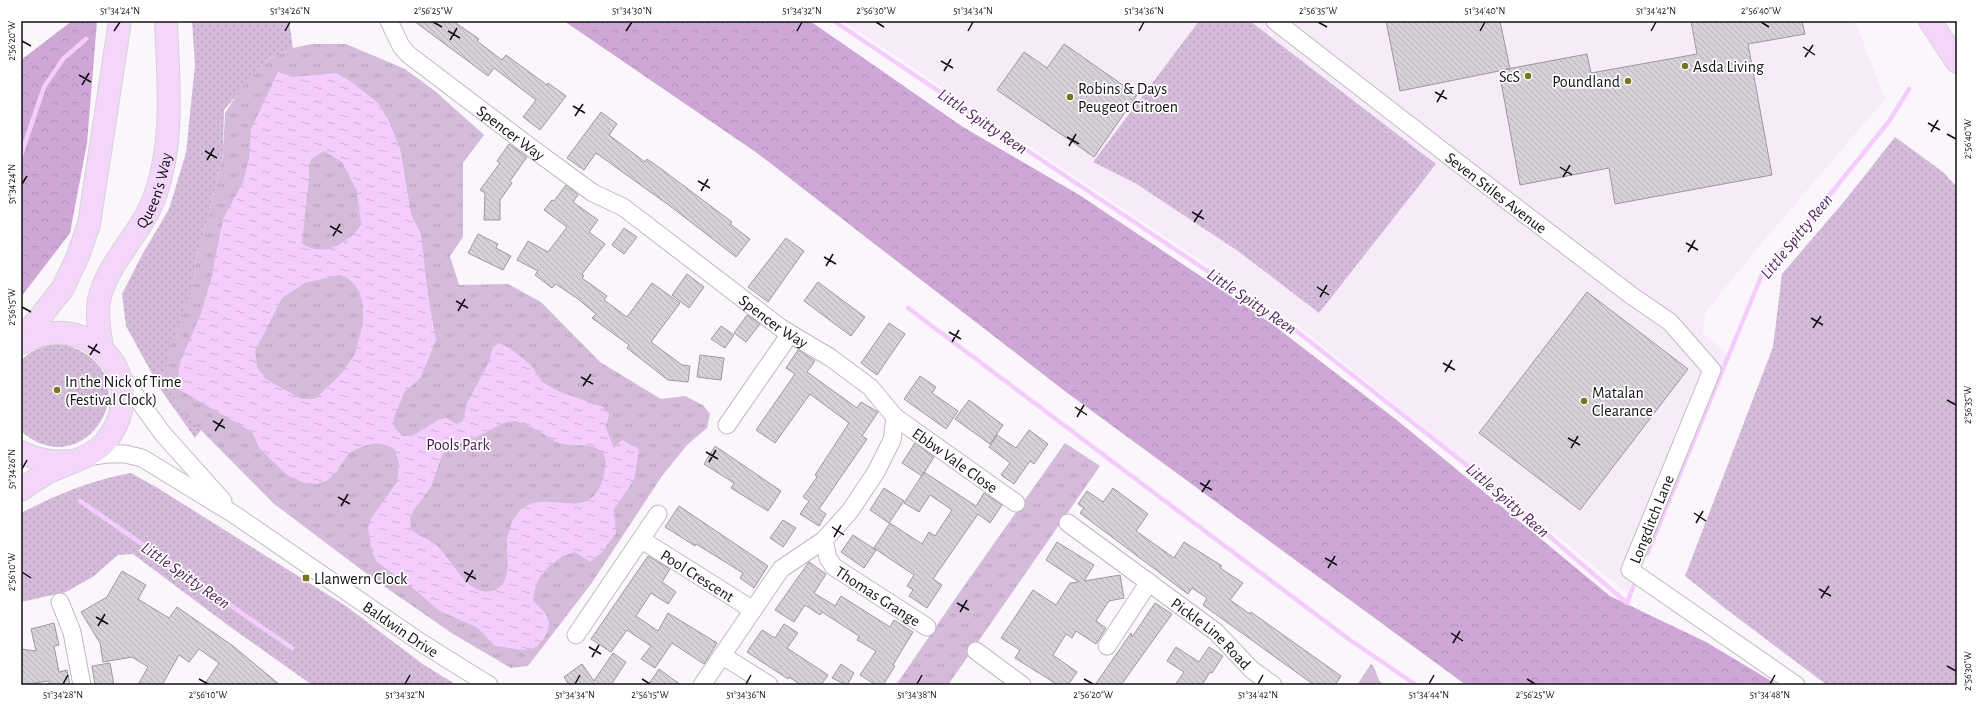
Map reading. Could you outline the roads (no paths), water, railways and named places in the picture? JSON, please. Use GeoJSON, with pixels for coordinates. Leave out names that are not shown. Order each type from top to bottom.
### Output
{"type":"FeatureCollection","features":[{"type":"Feature","properties":{"kind":"main road","name":"Queen's Way"},"geometry":{"type":"LineString","coordinates":[[21,342],[62,288],[78,256],[89,224],[120,21]]}},
{"type":"Feature","properties":{"kind":"main road","name":"Queen's Way"},"geometry":{"type":"LineString","coordinates":[[102,348],[98,319],[99,301],[105,283],[155,197],[164,161],[169,123],[166,21]]}},
{"type":"Feature","properties":{"kind":"main road"},"geometry":{"type":"LineString","coordinates":[[1930,21],[1957,62]]}},
{"type":"Feature","properties":{"kind":"main road","name":"Queen's Way"},"geometry":{"type":"LineString","coordinates":[[21,342],[34,336],[51,332],[69,332],[86,338],[102,348],[111,359],[118,371],[122,389],[122,407],[117,425],[106,441],[79,459],[47,473],[21,490]]}},
{"type":"Feature","properties":{"kind":"main road","name":"Queen's Way"},"geometry":{"type":"LineString","coordinates":[[21,452],[43,461],[56,463],[79,459]]}},
{"type":"Feature","properties":{"kind":"street","name":"Spencer Way"},"geometry":{"type":"LineString","coordinates":[[389,21],[401,46],[409,55],[533,149],[593,192],[623,207],[790,334],[831,358],[870,387],[895,417]]}},
{"type":"Feature","properties":{"kind":"street","name":"Seven Stiles Avenue"},"geometry":{"type":"LineString","coordinates":[[1275,21],[1487,186],[1632,296],[1670,322],[1712,370]]}},
{"type":"Feature","properties":{"kind":"street"},"geometry":{"type":"LineString","coordinates":[[727,425],[790,334]]}},
{"type":"Feature","properties":{"kind":"street","name":"Longditch Lane"},"geometry":{"type":"LineString","coordinates":[[1712,370],[1630,570],[1796,685]]}},
{"type":"Feature","properties":{"kind":"street"},"geometry":{"type":"LineString","coordinates":[[118,371],[145,411],[163,434],[235,515]]}},
{"type":"Feature","properties":{"kind":"street"},"geometry":{"type":"LineString","coordinates":[[702,685],[781,569],[824,540],[850,510],[876,472],[892,440],[895,417]]}},
{"type":"Feature","properties":{"kind":"street","name":"Ebbw Vale Close"},"geometry":{"type":"LineString","coordinates":[[895,417],[1016,503]]}},
{"type":"Feature","properties":{"kind":"street"},"geometry":{"type":"LineString","coordinates":[[79,459],[107,454],[125,454],[142,458],[235,515]]}},
{"type":"Feature","properties":{"kind":"street","name":"Pool Crescent"},"geometry":{"type":"LineString","coordinates":[[576,635],[642,540],[658,514]]}},
{"type":"Feature","properties":{"kind":"street","name":"Baldwin Drive"},"geometry":{"type":"LineString","coordinates":[[235,515],[420,642],[489,685]]}},
{"type":"Feature","properties":{"kind":"street","name":"Pickle Line Road"},"geometry":{"type":"LineString","coordinates":[[1068,523],[1216,632],[1252,670],[1273,685]]}},
{"type":"Feature","properties":{"kind":"street","name":"Pool Crescent"},"geometry":{"type":"LineString","coordinates":[[642,540],[753,610]]}},
{"type":"Feature","properties":{"kind":"street","name":"Thomas Grange"},"geometry":{"type":"LineString","coordinates":[[824,540],[828,558],[834,568],[928,627]]}},
{"type":"Feature","properties":{"kind":"street"},"geometry":{"type":"LineString","coordinates":[[1107,646],[1149,582]]}},
{"type":"Feature","properties":{"kind":"street"},"geometry":{"type":"LineString","coordinates":[[60,602],[72,632],[82,685]]}},
{"type":"Feature","properties":{"kind":"street"},"geometry":{"type":"LineString","coordinates":[[976,651],[1022,685]]}},
{"type":"Feature","properties":{"kind":"street"},"geometry":{"type":"LineString","coordinates":[[723,656],[769,685]]}},
{"type":"Feature","properties":{"kind":"water"},"geometry":{"type":"Polygon","coordinates":[[[278,72],[293,77],[336,73],[350,81],[378,103],[390,123],[401,152],[411,214],[421,234],[428,295],[436,340],[421,377],[405,392],[394,416],[393,423],[396,430],[403,436],[412,436],[438,420],[446,418],[456,424],[463,421],[467,403],[488,364],[493,347],[499,343],[511,349],[531,365],[542,382],[560,392],[603,407],[609,414],[606,428],[614,448],[622,440],[639,449],[634,480],[614,509],[616,533],[602,552],[590,562],[575,552],[566,555],[552,564],[541,576],[534,592],[533,601],[548,617],[549,626],[544,638],[535,648],[521,650],[495,646],[478,628],[438,610],[413,588],[377,562],[372,552],[368,528],[372,517],[397,482],[399,463],[394,448],[376,443],[364,446],[349,453],[337,471],[328,480],[317,484],[304,483],[287,475],[260,449],[252,432],[180,390],[178,375],[181,360],[200,316],[211,280],[223,219],[243,182],[249,159],[251,129],[278,72]],[[324,151],[312,158],[309,165],[302,243],[309,248],[318,249],[334,247],[342,243],[356,232],[361,225],[357,191],[342,162],[324,151]],[[339,275],[305,283],[282,298],[255,351],[257,367],[266,379],[301,399],[315,399],[342,373],[355,354],[363,323],[363,306],[360,294],[355,285],[346,277],[339,275]],[[516,421],[506,422],[472,439],[452,445],[447,449],[442,455],[431,487],[413,511],[410,519],[411,529],[436,545],[467,582],[475,588],[483,591],[492,591],[499,588],[503,583],[506,576],[508,562],[507,540],[511,525],[513,520],[523,508],[535,503],[576,503],[588,500],[598,491],[605,469],[603,453],[594,447],[562,444],[555,442],[531,427],[516,421]]]}},
{"type":"Feature","properties":{"kind":"waterway","name":"Little Spitty Reen"},"geometry":{"type":"LineString","coordinates":[[834,21],[1294,329],[1464,463],[1627,603],[1635,582]]}},
{"type":"Feature","properties":{"kind":"waterway","name":"Little Spitty Reen"},"geometry":{"type":"LineString","coordinates":[[21,155],[44,87],[63,59],[86,39]]}},
{"type":"Feature","properties":{"kind":"waterway","name":"Little Spitty Reen"},"geometry":{"type":"LineString","coordinates":[[1647,554],[1763,272],[1824,202],[1890,120],[1909,89]]}},
{"type":"Feature","properties":{"kind":"waterway"},"geometry":{"type":"LineString","coordinates":[[908,308],[1350,640],[1416,685]]}},
{"type":"Feature","properties":{"kind":"waterway","name":"Little Spitty Reen"},"geometry":{"type":"LineString","coordinates":[[80,501],[292,648]]}},
{"type":"Feature","properties":{"kind":"place","name":"Asda Living"},"geometry":{"type":"Point","coordinates":[1685,66]}},
{"type":"Feature","properties":{"kind":"place","name":"ScS"},"geometry":{"type":"Point","coordinates":[1528,76]}},
{"type":"Feature","properties":{"kind":"place","name":"Poundland"},"geometry":{"type":"Point","coordinates":[1628,81]}},
{"type":"Feature","properties":{"kind":"place","name":"Robins & Days Peugeot Citroen"},"geometry":{"type":"Point","coordinates":[1070,97]}},
{"type":"Feature","properties":{"kind":"place","name":"In the Nick of Time (Festival Clock)"},"geometry":{"type":"Point","coordinates":[57,390]}},
{"type":"Feature","properties":{"kind":"place","name":"Matalan Clearance"},"geometry":{"type":"Point","coordinates":[1584,401]}},
{"type":"Feature","properties":{"kind":"place","name":"Llanwern Clock"},"geometry":{"type":"Point","coordinates":[306,578]}},
{"type":"Feature","properties":{"kind":"park label","name":"Pools Park"},"geometry":{"type":"Point","coordinates":[458,444]}}]}
